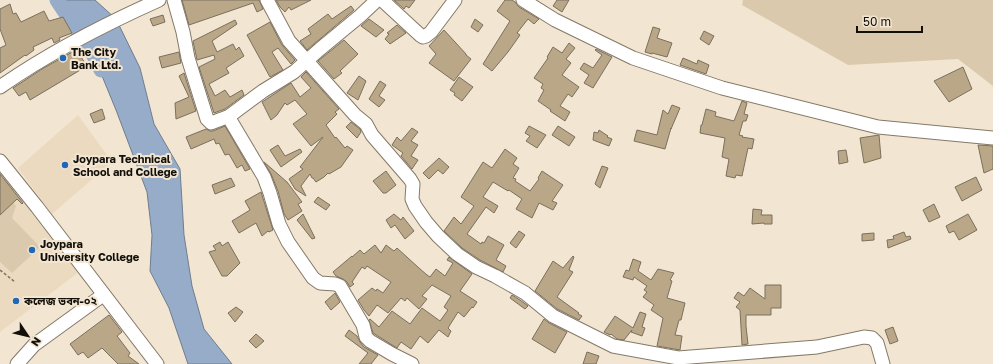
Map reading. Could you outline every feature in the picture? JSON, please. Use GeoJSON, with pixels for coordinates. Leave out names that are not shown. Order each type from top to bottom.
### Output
{"type":"FeatureCollection","features":[{"type":"Feature","properties":{"kind":"street"},"geometry":{"type":"LineString","coordinates":[[0,87],[22,71],[60,49],[159,0]]}},
{"type":"Feature","properties":{"kind":"street"},"geometry":{"type":"LineString","coordinates":[[174,0],[190,64],[207,119],[213,123],[228,117],[262,91],[294,72],[377,0]]}},
{"type":"Feature","properties":{"kind":"street"},"geometry":{"type":"LineString","coordinates":[[267,0],[289,41],[355,115],[366,124],[372,135],[410,178],[413,184],[412,199],[415,206],[438,236],[467,262],[524,293],[553,316],[613,346],[678,358],[817,347],[864,337],[872,338],[877,343],[883,364]]}},
{"type":"Feature","properties":{"kind":"street"},"geometry":{"type":"LineString","coordinates":[[382,0],[420,35],[426,36],[455,0]]}},
{"type":"Feature","properties":{"kind":"street"},"geometry":{"type":"LineString","coordinates":[[523,0],[555,20],[634,58],[722,88],[878,127],[993,138]]}},
{"type":"Feature","properties":{"kind":"street"},"geometry":{"type":"LineString","coordinates":[[228,117],[264,177],[280,224],[288,242],[309,274],[320,282],[340,286],[363,325],[366,337],[392,354],[412,364]]}},
{"type":"Feature","properties":{"kind":"street"},"geometry":{"type":"LineString","coordinates":[[0,161],[157,364]]}},
{"type":"Feature","properties":{"kind":"street"},"geometry":{"type":"LineString","coordinates":[[17,364],[34,345],[103,295]]}},
{"type":"Feature","properties":{"kind":"path"},"geometry":{"type":"LineString","coordinates":[[0,270],[15,282]]}},
{"type":"Feature","properties":{"kind":"shaded area"},"geometry":{"type":"Polygon","coordinates":[[[743,0],[993,0],[993,86],[958,59],[848,65],[742,5],[743,0]]]}},
{"type":"Feature","properties":{"kind":"shaded area","name":"Joypara Technical School and College"},"geometry":{"type":"Polygon","coordinates":[[[78,115],[112,162],[52,214],[18,168],[78,115]]]}},
{"type":"Feature","properties":{"kind":"shaded area","name":"Joypara University College"},"geometry":{"type":"Polygon","coordinates":[[[0,169],[80,271],[0,332],[0,169]]]}},
{"type":"Feature","properties":{"kind":"shaded area"},"geometry":{"type":"Polygon","coordinates":[[[0,186],[16,206],[12,218],[40,247],[12,273],[0,262],[0,186]]]}},
{"type":"Feature","properties":{"kind":"water"},"geometry":{"type":"Polygon","coordinates":[[[56,0],[95,0],[116,19],[140,68],[154,124],[180,169],[184,235],[192,286],[204,329],[232,364],[188,364],[169,308],[150,271],[152,235],[147,192],[93,54],[56,0]]]}},
{"type":"Feature","properties":{"kind":"building"},"geometry":{"type":"Polygon","coordinates":[[[182,0],[259,0],[263,9],[257,12],[253,3],[189,25],[182,0]]]}},
{"type":"Feature","properties":{"kind":"building"},"geometry":{"type":"Polygon","coordinates":[[[276,0],[311,0],[291,10],[289,7],[285,12],[276,0]]]}},
{"type":"Feature","properties":{"kind":"building"},"geometry":{"type":"Polygon","coordinates":[[[394,0],[415,0],[409,8],[406,6],[404,9],[394,0]]]}},
{"type":"Feature","properties":{"kind":"building"},"geometry":{"type":"Polygon","coordinates":[[[505,0],[512,0],[519,7],[539,19],[534,24],[528,19],[517,33],[520,35],[492,71],[483,64],[510,21],[497,11],[505,0]]]}},
{"type":"Feature","properties":{"kind":"building"},"geometry":{"type":"Polygon","coordinates":[[[557,0],[569,0],[562,12],[553,6],[557,0]]]}},
{"type":"Feature","properties":{"kind":"building"},"geometry":{"type":"Polygon","coordinates":[[[10,4],[13,14],[16,13],[21,22],[44,11],[49,21],[63,17],[72,33],[59,38],[60,40],[54,43],[52,38],[33,47],[34,50],[0,73],[0,48],[6,45],[0,29],[0,9],[10,4]]]}},
{"type":"Feature","properties":{"kind":"building"},"geometry":{"type":"Polygon","coordinates":[[[351,6],[354,10],[307,50],[300,41],[311,34],[308,29],[328,14],[332,19],[351,6]]]}},
{"type":"Feature","properties":{"kind":"building"},"geometry":{"type":"Polygon","coordinates":[[[163,15],[165,22],[153,26],[150,19],[163,15]]]}},
{"type":"Feature","properties":{"kind":"building"},"geometry":{"type":"Polygon","coordinates":[[[369,19],[384,30],[376,37],[361,26],[369,19]]]}},
{"type":"Feature","properties":{"kind":"building"},"geometry":{"type":"Polygon","coordinates":[[[475,19],[483,25],[478,32],[471,27],[475,19]]]}},
{"type":"Feature","properties":{"kind":"building"},"geometry":{"type":"Polygon","coordinates":[[[235,20],[237,24],[212,41],[217,52],[233,44],[236,50],[239,47],[244,56],[226,68],[229,73],[209,84],[215,96],[225,90],[230,97],[242,90],[244,95],[225,109],[214,113],[199,67],[215,59],[214,55],[197,60],[193,41],[235,20]]]}},
{"type":"Feature","properties":{"kind":"building"},"geometry":{"type":"Polygon","coordinates":[[[270,22],[282,45],[295,60],[291,64],[278,48],[272,52],[283,70],[270,77],[247,35],[270,22]]]}},
{"type":"Feature","properties":{"kind":"building"},"geometry":{"type":"Polygon","coordinates":[[[397,25],[406,33],[390,44],[385,39],[389,34],[387,33],[397,25]]]}},
{"type":"Feature","properties":{"kind":"building"},"geometry":{"type":"Polygon","coordinates":[[[653,27],[660,29],[657,38],[672,43],[667,57],[645,52],[653,27]]]}},
{"type":"Feature","properties":{"kind":"building"},"geometry":{"type":"Polygon","coordinates":[[[444,30],[471,59],[454,81],[429,63],[436,54],[429,46],[444,30]]]}},
{"type":"Feature","properties":{"kind":"building"},"geometry":{"type":"Polygon","coordinates":[[[704,31],[714,36],[709,45],[700,39],[704,31]]]}},
{"type":"Feature","properties":{"kind":"building"},"geometry":{"type":"Polygon","coordinates":[[[344,40],[358,54],[340,71],[342,73],[334,79],[318,61],[344,40]]]}},
{"type":"Feature","properties":{"kind":"building"},"geometry":{"type":"Polygon","coordinates":[[[569,43],[575,48],[566,59],[571,63],[562,75],[579,87],[572,97],[568,94],[560,106],[570,112],[565,121],[538,101],[544,90],[541,88],[543,84],[534,78],[548,58],[547,57],[553,47],[562,53],[569,43]]]}},
{"type":"Feature","properties":{"kind":"building"},"geometry":{"type":"Polygon","coordinates":[[[81,47],[85,54],[81,57],[87,66],[30,100],[26,92],[19,96],[13,88],[42,69],[81,47]]]}},
{"type":"Feature","properties":{"kind":"building"},"geometry":{"type":"Polygon","coordinates":[[[596,49],[612,57],[593,88],[584,83],[589,75],[580,69],[584,63],[593,68],[602,55],[595,50],[596,49]]]}},
{"type":"Feature","properties":{"kind":"building"},"geometry":{"type":"Polygon","coordinates":[[[179,52],[181,63],[162,68],[159,57],[179,52]]]}},
{"type":"Feature","properties":{"kind":"building"},"geometry":{"type":"Polygon","coordinates":[[[683,58],[697,64],[698,60],[709,65],[706,74],[680,65],[683,58]]]}},
{"type":"Feature","properties":{"kind":"building"},"geometry":{"type":"Polygon","coordinates":[[[963,67],[972,89],[949,102],[934,81],[963,67]]]}},
{"type":"Feature","properties":{"kind":"building"},"geometry":{"type":"Polygon","coordinates":[[[306,72],[339,109],[335,112],[337,114],[326,125],[335,138],[336,137],[345,148],[347,146],[353,150],[341,167],[329,174],[328,173],[316,182],[310,174],[301,186],[306,196],[295,189],[289,179],[303,169],[300,167],[323,137],[311,146],[293,124],[307,114],[295,100],[287,105],[285,103],[277,115],[271,120],[262,102],[291,83],[300,97],[311,88],[301,77],[306,72]]]}},
{"type":"Feature","properties":{"kind":"building"},"geometry":{"type":"Polygon","coordinates":[[[184,73],[196,111],[176,119],[175,103],[189,97],[179,76],[184,73]]]}},
{"type":"Feature","properties":{"kind":"building"},"geometry":{"type":"Polygon","coordinates":[[[359,76],[366,81],[358,100],[347,93],[359,76]]]}},
{"type":"Feature","properties":{"kind":"building"},"geometry":{"type":"Polygon","coordinates":[[[459,77],[473,87],[462,101],[450,90],[459,77]]]}},
{"type":"Feature","properties":{"kind":"building"},"geometry":{"type":"Polygon","coordinates":[[[380,81],[386,85],[379,96],[385,100],[379,107],[369,99],[380,81]]]}},
{"type":"Feature","properties":{"kind":"building"},"geometry":{"type":"Polygon","coordinates":[[[742,101],[747,103],[744,114],[748,115],[746,121],[743,121],[739,135],[754,139],[752,149],[748,148],[742,176],[736,175],[735,178],[726,176],[729,159],[722,157],[725,138],[700,133],[706,109],[716,112],[715,116],[734,121],[742,101]]]}},
{"type":"Feature","properties":{"kind":"building"},"geometry":{"type":"Polygon","coordinates":[[[672,105],[680,108],[671,128],[665,149],[634,141],[637,130],[657,135],[663,110],[668,114],[672,105]]]}},
{"type":"Feature","properties":{"kind":"building"},"geometry":{"type":"Polygon","coordinates":[[[102,109],[105,119],[94,123],[90,114],[102,109]]]}},
{"type":"Feature","properties":{"kind":"building"},"geometry":{"type":"Polygon","coordinates":[[[351,122],[360,129],[361,132],[357,138],[346,127],[351,122]]]}},
{"type":"Feature","properties":{"kind":"building"},"geometry":{"type":"Polygon","coordinates":[[[225,126],[250,169],[245,171],[242,165],[237,168],[229,154],[225,155],[219,143],[216,144],[214,139],[191,149],[186,137],[206,129],[213,131],[225,126]]]}},
{"type":"Feature","properties":{"kind":"building"},"geometry":{"type":"Polygon","coordinates":[[[529,126],[546,135],[537,148],[526,141],[530,136],[525,133],[529,126]]]}},
{"type":"Feature","properties":{"kind":"building"},"geometry":{"type":"Polygon","coordinates":[[[558,126],[575,137],[569,146],[552,135],[558,126]]]}},
{"type":"Feature","properties":{"kind":"building"},"geometry":{"type":"Polygon","coordinates":[[[412,128],[418,132],[411,141],[418,145],[411,156],[418,160],[412,169],[401,156],[403,153],[392,145],[397,137],[401,141],[412,128]]]}},
{"type":"Feature","properties":{"kind":"building"},"geometry":{"type":"Polygon","coordinates":[[[599,130],[608,136],[607,137],[612,139],[609,146],[593,140],[594,132],[598,133],[599,130]]]}},
{"type":"Feature","properties":{"kind":"building"},"geometry":{"type":"Polygon","coordinates":[[[879,135],[881,158],[864,163],[860,138],[879,135]]]}},
{"type":"Feature","properties":{"kind":"building"},"geometry":{"type":"Polygon","coordinates":[[[278,145],[285,156],[300,149],[302,152],[281,167],[270,150],[278,145]]]}},
{"type":"Feature","properties":{"kind":"building"},"geometry":{"type":"Polygon","coordinates":[[[978,145],[993,146],[993,169],[984,173],[978,145]]]}},
{"type":"Feature","properties":{"kind":"building"},"geometry":{"type":"Polygon","coordinates":[[[505,149],[517,158],[513,164],[519,168],[513,178],[530,191],[539,179],[538,178],[542,171],[563,185],[552,201],[557,203],[553,210],[539,203],[532,218],[516,209],[522,199],[493,182],[483,197],[498,206],[494,213],[486,207],[467,234],[481,244],[482,242],[484,243],[488,236],[504,245],[496,260],[506,266],[503,272],[480,260],[462,248],[444,231],[454,217],[461,224],[474,206],[461,197],[483,162],[492,168],[505,149]]]}},
{"type":"Feature","properties":{"kind":"building"},"geometry":{"type":"Polygon","coordinates":[[[846,150],[848,162],[839,164],[838,151],[846,150]]]}},
{"type":"Feature","properties":{"kind":"building"},"geometry":{"type":"Polygon","coordinates":[[[439,158],[449,167],[443,174],[438,170],[429,179],[423,173],[439,158]]]}},
{"type":"Feature","properties":{"kind":"building"},"geometry":{"type":"Polygon","coordinates":[[[264,162],[287,182],[302,202],[298,204],[302,211],[288,220],[284,214],[278,191],[271,174],[264,162]]]}},
{"type":"Feature","properties":{"kind":"building"},"geometry":{"type":"Polygon","coordinates":[[[602,166],[608,168],[600,188],[595,184],[602,166]]]}},
{"type":"Feature","properties":{"kind":"building"},"geometry":{"type":"Polygon","coordinates":[[[386,171],[396,185],[386,193],[383,193],[373,181],[386,171]]]}},
{"type":"Feature","properties":{"kind":"building"},"geometry":{"type":"Polygon","coordinates":[[[0,174],[23,203],[22,204],[17,199],[0,215],[0,174]]]}},
{"type":"Feature","properties":{"kind":"building"},"geometry":{"type":"Polygon","coordinates":[[[976,177],[982,190],[962,201],[955,187],[976,177]]]}},
{"type":"Feature","properties":{"kind":"building"},"geometry":{"type":"Polygon","coordinates":[[[231,178],[235,186],[215,194],[212,185],[231,178]]]}},
{"type":"Feature","properties":{"kind":"building"},"geometry":{"type":"Polygon","coordinates":[[[261,192],[273,230],[268,231],[262,236],[256,223],[239,233],[232,221],[250,210],[245,201],[261,192]]]}},
{"type":"Feature","properties":{"kind":"building"},"geometry":{"type":"Polygon","coordinates":[[[318,197],[330,205],[326,210],[314,202],[318,197]]]}},
{"type":"Feature","properties":{"kind":"building"},"geometry":{"type":"Polygon","coordinates":[[[934,204],[940,217],[929,222],[923,210],[934,204]]]}},
{"type":"Feature","properties":{"kind":"building"},"geometry":{"type":"Polygon","coordinates":[[[753,209],[762,210],[761,215],[772,215],[772,224],[752,224],[753,209]]]}},
{"type":"Feature","properties":{"kind":"building"},"geometry":{"type":"Polygon","coordinates":[[[303,214],[315,238],[312,239],[297,220],[303,214]]]}},
{"type":"Feature","properties":{"kind":"building"},"geometry":{"type":"Polygon","coordinates":[[[394,214],[401,220],[403,217],[414,231],[405,239],[395,225],[391,228],[386,220],[394,214]]]}},
{"type":"Feature","properties":{"kind":"building"},"geometry":{"type":"Polygon","coordinates":[[[968,214],[977,230],[959,240],[954,231],[949,233],[946,226],[968,214]]]}},
{"type":"Feature","properties":{"kind":"building"},"geometry":{"type":"Polygon","coordinates":[[[519,231],[525,235],[516,248],[510,243],[519,231]]]}},
{"type":"Feature","properties":{"kind":"building"},"geometry":{"type":"Polygon","coordinates":[[[904,232],[906,237],[910,236],[911,239],[888,248],[887,240],[894,239],[893,236],[904,232]]]}},
{"type":"Feature","properties":{"kind":"building"},"geometry":{"type":"Polygon","coordinates":[[[874,233],[874,240],[862,241],[862,234],[874,233]]]}},
{"type":"Feature","properties":{"kind":"building"},"geometry":{"type":"Polygon","coordinates":[[[220,242],[222,246],[228,242],[240,263],[227,276],[222,276],[209,252],[216,250],[213,246],[220,242]]]}},
{"type":"Feature","properties":{"kind":"building"},"geometry":{"type":"Polygon","coordinates":[[[375,245],[381,253],[386,245],[394,251],[397,248],[430,277],[436,269],[445,276],[453,263],[447,260],[449,257],[472,274],[460,291],[477,302],[464,317],[458,312],[448,328],[451,331],[448,337],[439,330],[428,343],[420,336],[411,349],[401,342],[397,348],[373,333],[369,320],[370,319],[379,327],[392,311],[410,324],[422,308],[440,321],[448,310],[444,307],[451,296],[432,285],[422,296],[427,299],[419,309],[407,298],[405,301],[401,298],[388,313],[377,305],[369,316],[358,300],[372,288],[383,293],[391,282],[367,266],[365,269],[362,267],[352,282],[354,284],[350,287],[347,282],[336,276],[333,272],[360,250],[364,254],[375,245]]]}},
{"type":"Feature","properties":{"kind":"building"},"geometry":{"type":"Polygon","coordinates":[[[573,256],[574,257],[569,270],[573,272],[557,297],[582,316],[579,320],[557,309],[535,291],[553,261],[563,268],[573,256]]]}},
{"type":"Feature","properties":{"kind":"building"},"geometry":{"type":"Polygon","coordinates":[[[633,259],[641,262],[638,271],[651,280],[658,269],[674,273],[670,280],[672,281],[667,298],[685,303],[681,320],[679,320],[675,335],[682,336],[680,350],[657,346],[663,318],[651,310],[654,305],[643,297],[647,292],[644,290],[647,286],[634,277],[633,280],[623,277],[626,270],[629,271],[633,259]]]}},
{"type":"Feature","properties":{"kind":"building"},"geometry":{"type":"Polygon","coordinates":[[[765,285],[781,285],[781,308],[771,308],[771,315],[746,315],[748,344],[742,345],[740,310],[736,307],[740,302],[734,298],[738,292],[744,296],[750,288],[765,299],[765,285]]]}},
{"type":"Feature","properties":{"kind":"building"},"geometry":{"type":"Polygon","coordinates":[[[335,293],[340,302],[331,310],[325,302],[335,293]]]}},
{"type":"Feature","properties":{"kind":"building"},"geometry":{"type":"Polygon","coordinates":[[[512,295],[528,306],[525,309],[510,298],[512,295]]]}},
{"type":"Feature","properties":{"kind":"building"},"geometry":{"type":"Polygon","coordinates":[[[236,307],[243,312],[235,322],[228,313],[236,307]]]}},
{"type":"Feature","properties":{"kind":"building"},"geometry":{"type":"Polygon","coordinates":[[[640,312],[646,314],[642,327],[645,328],[642,336],[631,332],[632,330],[624,340],[617,339],[611,334],[610,335],[604,332],[615,316],[633,328],[640,312]]]}},
{"type":"Feature","properties":{"kind":"building"},"geometry":{"type":"Polygon","coordinates":[[[109,315],[122,332],[117,336],[130,353],[128,356],[139,364],[118,364],[102,348],[88,358],[83,352],[78,355],[70,344],[109,315]]]}},
{"type":"Feature","properties":{"kind":"building"},"geometry":{"type":"Polygon","coordinates":[[[544,319],[567,332],[555,353],[532,339],[544,319]]]}},
{"type":"Feature","properties":{"kind":"building"},"geometry":{"type":"Polygon","coordinates":[[[893,327],[898,341],[890,344],[885,330],[893,327]]]}},
{"type":"Feature","properties":{"kind":"building"},"geometry":{"type":"Polygon","coordinates":[[[349,330],[357,336],[364,347],[378,355],[371,364],[359,364],[368,353],[345,336],[349,330]]]}},
{"type":"Feature","properties":{"kind":"building"},"geometry":{"type":"Polygon","coordinates":[[[256,334],[264,341],[256,348],[249,341],[256,334]]]}},
{"type":"Feature","properties":{"kind":"building"},"geometry":{"type":"Polygon","coordinates":[[[587,352],[599,356],[596,364],[583,364],[587,352]]]}},
{"type":"Feature","properties":{"kind":"waterway"},"geometry":{"type":"LineString","coordinates":[[57,0],[93,54],[101,70]]}},
{"type":"Feature","properties":{"kind":"place","name":"The City Bank Ltd."},"geometry":{"type":"Point","coordinates":[63,58]}},
{"type":"Feature","properties":{"kind":"place","name":"Joypara Technical School and College"},"geometry":{"type":"Point","coordinates":[65,165]}},
{"type":"Feature","properties":{"kind":"place","name":"Joypara University College"},"geometry":{"type":"Point","coordinates":[32,250]}},
{"type":"Feature","properties":{"kind":"place","name":"কলেজ ভবন-০২"},"geometry":{"type":"Point","coordinates":[16,301]}}]}
